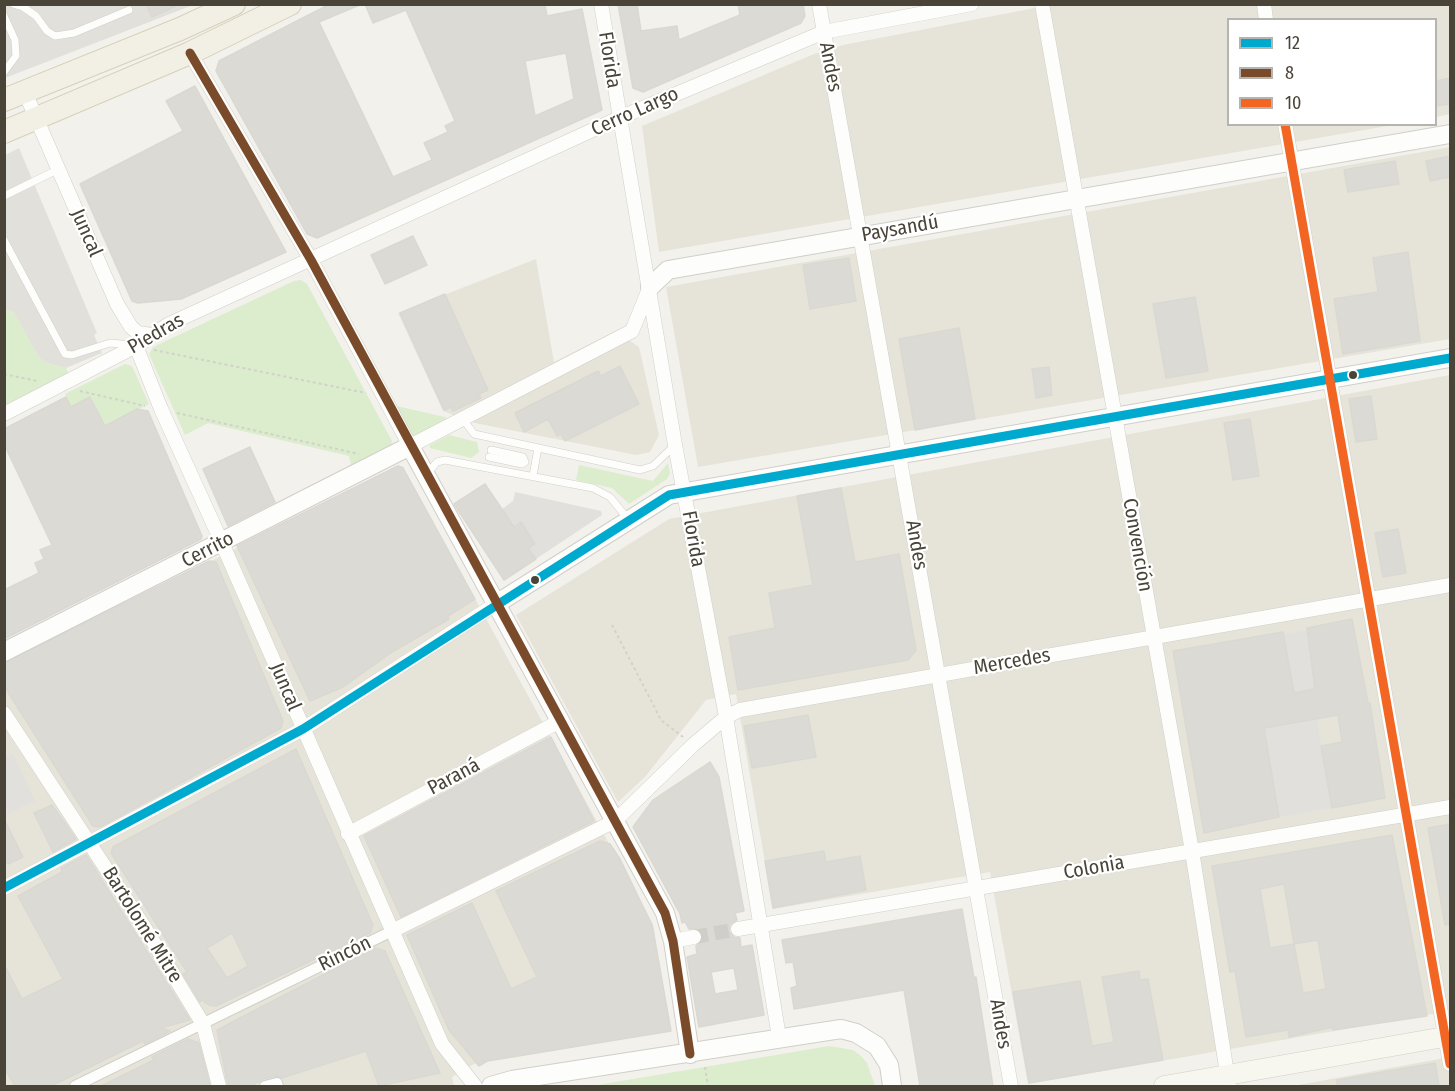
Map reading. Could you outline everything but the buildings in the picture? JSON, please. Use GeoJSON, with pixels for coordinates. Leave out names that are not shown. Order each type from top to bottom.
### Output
{"type":"FeatureCollection","features":[{"type":"Feature","properties":{"kind":"main road"},"geometry":{"type":"LineString","coordinates":[[14,95],[180,29],[236,4]]}},
{"type":"Feature","properties":{"kind":"main road"},"geometry":{"type":"LineString","coordinates":[[4,132],[190,52],[290,4]]}},
{"type":"Feature","properties":{"kind":"main road"},"geometry":{"type":"LineString","coordinates":[[1164,1086],[1228,1081],[1448,1037]]}},
{"type":"Feature","properties":{"kind":"street"},"geometry":{"type":"LineString","coordinates":[[236,4],[248,26]]}},
{"type":"Feature","properties":{"kind":"street","name":"Florida"},"geometry":{"type":"LineString","coordinates":[[601,4],[675,445],[726,717],[779,1037]]}},
{"type":"Feature","properties":{"kind":"street","name":"Andes"},"geometry":{"type":"LineString","coordinates":[[819,4],[862,236],[1011,1086]]}},
{"type":"Feature","properties":{"kind":"street","name":"Cerro Largo"},"geometry":{"type":"LineString","coordinates":[[311,260],[619,118],[824,32],[972,4]]}},
{"type":"Feature","properties":{"kind":"street","name":"Convención"},"geometry":{"type":"LineString","coordinates":[[1042,4],[1192,851],[1228,1081]]}},
{"type":"Feature","properties":{"kind":"street"},"geometry":{"type":"LineString","coordinates":[[190,52],[311,260],[665,914],[673,940],[690,1054]]}},
{"type":"Feature","properties":{"kind":"street","name":"Juncal"},"geometry":{"type":"LineString","coordinates":[[14,95],[36,117],[117,304],[131,327],[138,333],[151,335]]}},
{"type":"Feature","properties":{"kind":"street"},"geometry":{"type":"LineString","coordinates":[[1285,126],[1448,1037],[1450,1064]]}},
{"type":"Feature","properties":{"kind":"street","name":"Paysandú"},"geometry":{"type":"LineString","coordinates":[[410,446],[632,331],[650,288],[668,270],[1450,134]]}},
{"type":"Feature","properties":{"kind":"street","name":"Piedras"},"geometry":{"type":"LineString","coordinates":[[4,414],[136,346],[169,324],[311,260]]}},
{"type":"Feature","properties":{"kind":"street","name":"Juncal"},"geometry":{"type":"LineString","coordinates":[[136,346],[161,409],[442,1044],[475,1086]]}},
{"type":"Feature","properties":{"kind":"street"},"geometry":{"type":"LineString","coordinates":[[4,888],[91,844],[303,729],[662,499],[684,492],[901,456],[1450,358]]}},
{"type":"Feature","properties":{"kind":"street","name":"Cerrito"},"geometry":{"type":"LineString","coordinates":[[4,652],[410,446]]}},
{"type":"Feature","properties":{"kind":"street","name":"Mercedes"},"geometry":{"type":"LineString","coordinates":[[615,821],[693,745],[726,717],[740,710],[1450,585]]}},
{"type":"Feature","properties":{"kind":"street","name":"Bartolomé Mitre"},"geometry":{"type":"LineString","coordinates":[[4,713],[91,844],[203,1024],[219,1086]]}},
{"type":"Feature","properties":{"kind":"street","name":"Paraná"},"geometry":{"type":"LineString","coordinates":[[348,834],[560,721]]}},
{"type":"Feature","properties":{"kind":"street","name":"Colonia"},"geometry":{"type":"LineString","coordinates":[[738,929],[1450,807]]}},
{"type":"Feature","properties":{"kind":"street","name":"Rincón"},"geometry":{"type":"LineString","coordinates":[[75,1086],[615,821]]}},
{"type":"Feature","properties":{"kind":"street"},"geometry":{"type":"LineString","coordinates":[[673,940],[694,937]]}},
{"type":"Feature","properties":{"kind":"street"},"geometry":{"type":"LineString","coordinates":[[492,1086],[512,1080],[690,1054],[827,1029],[856,1033],[868,1038],[883,1054],[889,1065],[892,1086]]}},
{"type":"Feature","properties":{"kind":"street"},"geometry":{"type":"LineString","coordinates":[[265,1086],[277,1083],[278,1086]]}},
{"type":"Feature","properties":{"kind":"lane"},"geometry":{"type":"LineString","coordinates":[[13,4],[24,6],[36,16],[47,31],[55,36],[65,36],[129,10]]}},
{"type":"Feature","properties":{"kind":"lane"},"geometry":{"type":"LineString","coordinates":[[4,16],[15,40],[16,56],[4,72]]}},
{"type":"Feature","properties":{"kind":"lane"},"geometry":{"type":"LineString","coordinates":[[4,196],[58,169]]}},
{"type":"Feature","properties":{"kind":"lane"},"geometry":{"type":"LineString","coordinates":[[4,240],[65,354],[72,356],[110,343],[136,346]]}},
{"type":"Feature","properties":{"kind":"lane"},"geometry":{"type":"LineString","coordinates":[[463,419],[474,434],[640,470],[653,466],[675,445]]}},
{"type":"Feature","properties":{"kind":"lane"},"geometry":{"type":"LineString","coordinates":[[487,468],[493,438]]}},
{"type":"Feature","properties":{"kind":"lane"},"geometry":{"type":"LineString","coordinates":[[533,476],[538,448]]}},
{"type":"Feature","properties":{"kind":"lane"},"geometry":{"type":"LineString","coordinates":[[490,454],[522,465],[525,462]]}},
{"type":"Feature","properties":{"kind":"lane"},"geometry":{"type":"LineString","coordinates":[[426,476],[437,462],[445,460],[600,490],[610,498],[628,520]]}},
{"type":"Feature","properties":{"kind":"path"},"geometry":{"type":"LineString","coordinates":[[136,346],[385,397]]}},
{"type":"Feature","properties":{"kind":"path"},"geometry":{"type":"LineString","coordinates":[[4,374],[386,460]]}},
{"type":"Feature","properties":{"kind":"path"},"geometry":{"type":"LineString","coordinates":[[612,625],[661,720],[693,745]]}},
{"type":"Feature","properties":{"kind":"path"},"geometry":{"type":"LineString","coordinates":[[705,1067],[708,1086]]}},
{"type":"Feature","properties":{"kind":"shaded area"},"geometry":{"type":"Polygon","coordinates":[[[5,5],[193,5],[5,78],[5,5]]]}},
{"type":"Feature","properties":{"kind":"shaded area"},"geometry":{"type":"Polygon","coordinates":[[[1050,5],[1450,5],[1450,114],[1437,117],[1437,18],[1227,18],[1227,126],[1387,126],[659,252],[642,126],[814,54],[843,45],[1050,5]]]}},
{"type":"Feature","properties":{"kind":"shaded area"},"geometry":{"type":"Polygon","coordinates":[[[1450,147],[1450,339],[698,467],[666,287],[1450,147]]]}},
{"type":"Feature","properties":{"kind":"shaded area"},"geometry":{"type":"Polygon","coordinates":[[[19,148],[97,333],[94,335],[102,353],[66,368],[46,363],[39,358],[14,313],[5,310],[5,155],[19,148]]]}},
{"type":"Feature","properties":{"kind":"shaded area"},"geometry":{"type":"Polygon","coordinates":[[[536,259],[554,362],[615,331],[639,347],[659,435],[650,452],[636,455],[475,423],[443,411],[398,313],[536,259]]]}},
{"type":"Feature","properties":{"kind":"shaded area"},"geometry":{"type":"Polygon","coordinates":[[[1450,375],[1450,1011],[1028,1084],[990,872],[773,909],[736,694],[706,700],[645,777],[618,802],[516,615],[669,519],[1450,375]]]}},
{"type":"Feature","properties":{"kind":"shaded area"},"geometry":{"type":"Polygon","coordinates":[[[398,465],[403,467],[653,924],[671,1031],[474,1064],[452,1077],[454,1086],[5,1086],[5,667],[398,465]]]}},
{"type":"Feature","properties":{"kind":"shaded area"},"geometry":{"type":"Polygon","coordinates":[[[515,492],[601,511],[602,515],[536,559],[528,548],[535,544],[521,522],[514,527],[502,509],[513,501],[515,492]]]}},
{"type":"Feature","properties":{"kind":"shaded area"},"geometry":{"type":"Polygon","coordinates":[[[1307,630],[1317,689],[1294,693],[1283,634],[1307,630]]]}},
{"type":"Feature","properties":{"kind":"shaded area"},"geometry":{"type":"Polygon","coordinates":[[[1317,719],[1332,808],[1279,817],[1264,728],[1317,719]]]}},
{"type":"Feature","properties":{"kind":"shaded area"},"geometry":{"type":"Polygon","coordinates":[[[13,754],[35,801],[9,813],[5,804],[5,759],[13,754]]]}},
{"type":"Feature","properties":{"kind":"shaded area"},"geometry":{"type":"Polygon","coordinates":[[[1450,1057],[1450,1086],[1293,1086],[1450,1057]]]}},
{"type":"Feature","properties":{"kind":"green space"},"geometry":{"type":"Polygon","coordinates":[[[301,280],[307,284],[392,441],[390,450],[352,469],[349,456],[208,423],[185,435],[149,354],[153,347],[294,281],[301,280]]]}},
{"type":"Feature","properties":{"kind":"green space"},"geometry":{"type":"Polygon","coordinates":[[[5,310],[14,312],[39,358],[46,363],[66,368],[69,374],[5,407],[5,310]]]}},
{"type":"Feature","properties":{"kind":"green space"},"geometry":{"type":"Polygon","coordinates":[[[125,364],[132,366],[149,404],[105,426],[91,397],[71,407],[65,394],[125,364]]]}},
{"type":"Feature","properties":{"kind":"green space"},"geometry":{"type":"Polygon","coordinates":[[[396,406],[445,417],[448,421],[413,436],[396,406]]]}},
{"type":"Feature","properties":{"kind":"green space"},"geometry":{"type":"Polygon","coordinates":[[[449,435],[477,442],[479,452],[471,458],[430,448],[430,445],[449,435]]]}},
{"type":"Feature","properties":{"kind":"green space"},"geometry":{"type":"Polygon","coordinates":[[[668,463],[670,473],[667,479],[629,504],[612,488],[576,480],[579,465],[653,481],[668,463]]]}},
{"type":"Feature","properties":{"kind":"green space"},"geometry":{"type":"Polygon","coordinates":[[[829,1046],[853,1050],[861,1056],[867,1063],[875,1086],[592,1086],[829,1046]]]}},
{"type":"Feature","properties":{"kind":"tunnel"},"geometry":{"type":"LineString","coordinates":[[694,937],[738,929]]}},
{"type":"Feature","properties":{"kind":"transit line","name":"8"},"geometry":{"type":"LineString","coordinates":[[190,53],[311,260],[665,913],[673,941],[690,1054]]}},
{"type":"Feature","properties":{"kind":"transit line","name":"10"},"geometry":{"type":"LineString","coordinates":[[1285,126],[1450,1064]]}},
{"type":"Feature","properties":{"kind":"transit line","name":"12"},"geometry":{"type":"LineString","coordinates":[[4,888],[303,729],[669,495],[1450,358]]}}]}
